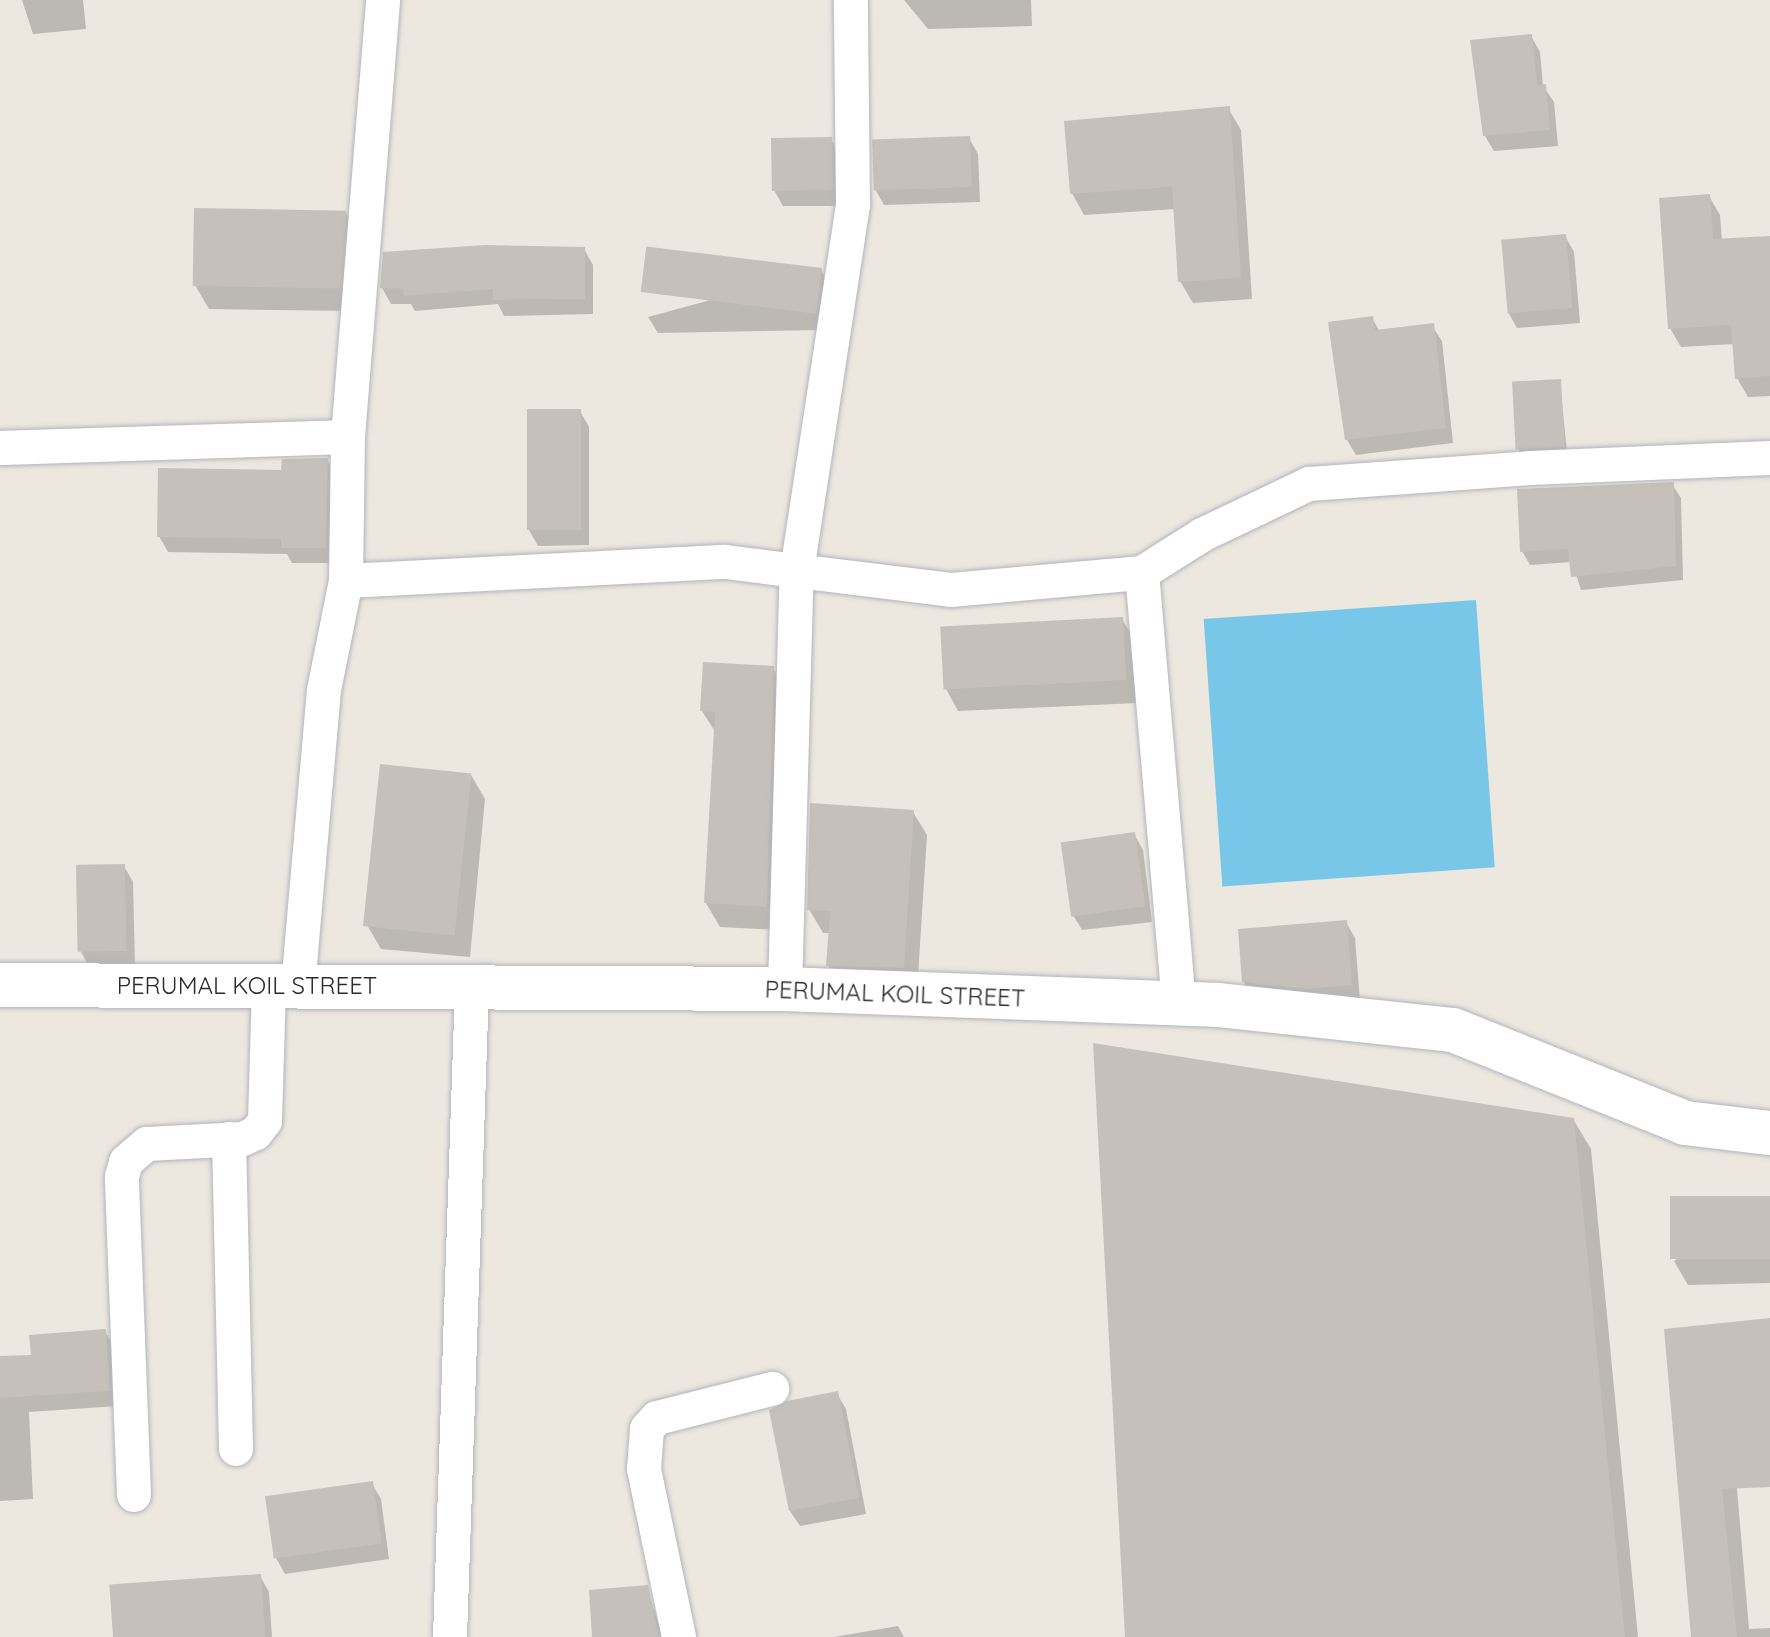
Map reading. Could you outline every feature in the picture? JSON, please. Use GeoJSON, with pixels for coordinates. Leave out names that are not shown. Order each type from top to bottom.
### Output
{"type":"FeatureCollection","features":[{"type":"Feature","properties":{"kind":"street"},"geometry":{"type":"LineString","coordinates":[[134,1495],[122,1177],[126,1162],[147,1144],[229,1139],[256,1133],[265,1121],[324,690],[346,581],[348,437],[383,0]]}},
{"type":"Feature","properties":{"kind":"street"},"geometry":{"type":"LineString","coordinates":[[785,989],[797,571],[853,205],[851,0]]}},
{"type":"Feature","properties":{"kind":"street"},"geometry":{"type":"LineString","coordinates":[[0,448],[348,437]]}},
{"type":"Feature","properties":{"kind":"street"},"geometry":{"type":"LineString","coordinates":[[346,581],[726,562],[951,590],[1142,573],[1202,535],[1309,484],[1530,468],[1770,458]]}},
{"type":"Feature","properties":{"kind":"street"},"geometry":{"type":"LineString","coordinates":[[1142,573],[1179,1004]]}},
{"type":"Feature","properties":{"kind":"street","name":"PERUMAL KOIL STREET"},"geometry":{"type":"LineString","coordinates":[[0,985],[785,989],[1179,1004],[1453,1030],[1685,1123],[1770,1133]]}},
{"type":"Feature","properties":{"kind":"street"},"geometry":{"type":"LineString","coordinates":[[450,1637],[472,988]]}},
{"type":"Feature","properties":{"kind":"street"},"geometry":{"type":"LineString","coordinates":[[229,1139],[236,1449]]}},
{"type":"Feature","properties":{"kind":"street"},"geometry":{"type":"LineString","coordinates":[[679,1637],[644,1469],[647,1429],[657,1418],[772,1389]]}},
{"type":"Feature","properties":{"kind":"water"},"geometry":{"type":"Polygon","coordinates":[[[1476,600],[1495,867],[1222,886],[1204,619],[1476,600]]]}},
{"type":"Feature","properties":{"kind":"building"},"geometry":{"type":"Polygon","coordinates":[[[1532,34],[1537,85],[1546,84],[1550,130],[1483,136],[1470,40],[1532,34]]]}},
{"type":"Feature","properties":{"kind":"building"},"geometry":{"type":"Polygon","coordinates":[[[1230,106],[1241,278],[1178,282],[1172,187],[1070,194],[1064,121],[1230,106]]]}},
{"type":"Feature","properties":{"kind":"building"},"geometry":{"type":"Polygon","coordinates":[[[970,136],[972,187],[874,190],[872,139],[970,136]]]}},
{"type":"Feature","properties":{"kind":"building"},"geometry":{"type":"Polygon","coordinates":[[[832,137],[833,190],[772,191],[771,138],[832,137]]]}},
{"type":"Feature","properties":{"kind":"building"},"geometry":{"type":"Polygon","coordinates":[[[1710,194],[1713,239],[1770,236],[1770,376],[1735,379],[1731,325],[1668,329],[1659,198],[1710,194]]]}},
{"type":"Feature","properties":{"kind":"building"},"geometry":{"type":"Polygon","coordinates":[[[194,208],[346,211],[345,289],[193,286],[194,208]]]}},
{"type":"Feature","properties":{"kind":"building"},"geometry":{"type":"Polygon","coordinates":[[[1566,234],[1572,308],[1508,313],[1501,240],[1566,234]]]}},
{"type":"Feature","properties":{"kind":"building"},"geometry":{"type":"Polygon","coordinates":[[[485,245],[585,247],[585,299],[493,300],[493,289],[404,296],[403,289],[380,288],[383,252],[485,245]]]}},
{"type":"Feature","properties":{"kind":"building"},"geometry":{"type":"Polygon","coordinates":[[[646,246],[822,268],[816,314],[641,292],[646,246]]]}},
{"type":"Feature","properties":{"kind":"building"},"geometry":{"type":"Polygon","coordinates":[[[1373,316],[1375,330],[1434,323],[1446,428],[1345,440],[1328,322],[1373,316]]]}},
{"type":"Feature","properties":{"kind":"building"},"geometry":{"type":"Polygon","coordinates":[[[1561,379],[1565,447],[1516,449],[1512,382],[1561,379]]]}},
{"type":"Feature","properties":{"kind":"building"},"geometry":{"type":"Polygon","coordinates":[[[527,409],[581,409],[581,530],[527,530],[527,409]]]}},
{"type":"Feature","properties":{"kind":"building"},"geometry":{"type":"Polygon","coordinates":[[[328,458],[326,548],[281,548],[281,539],[157,537],[158,468],[281,470],[282,459],[328,458]]]}},
{"type":"Feature","properties":{"kind":"building"},"geometry":{"type":"Polygon","coordinates":[[[1674,482],[1676,566],[1571,577],[1568,549],[1520,552],[1517,489],[1674,482]]]}},
{"type":"Feature","properties":{"kind":"building"},"geometry":{"type":"Polygon","coordinates":[[[1123,617],[1126,680],[944,689],[940,627],[1123,617]]]}},
{"type":"Feature","properties":{"kind":"building"},"geometry":{"type":"Polygon","coordinates":[[[703,662],[774,666],[767,907],[704,903],[715,712],[700,711],[703,662]]]}},
{"type":"Feature","properties":{"kind":"building"},"geometry":{"type":"Polygon","coordinates":[[[380,764],[471,774],[454,936],[363,926],[380,764]]]}},
{"type":"Feature","properties":{"kind":"building"},"geometry":{"type":"Polygon","coordinates":[[[810,803],[914,810],[904,968],[826,966],[830,911],[807,910],[810,803]]]}},
{"type":"Feature","properties":{"kind":"building"},"geometry":{"type":"Polygon","coordinates":[[[1135,832],[1145,906],[1071,917],[1061,842],[1135,832]]]}},
{"type":"Feature","properties":{"kind":"building"},"geometry":{"type":"Polygon","coordinates":[[[125,864],[127,951],[78,952],[76,865],[125,864]]]}},
{"type":"Feature","properties":{"kind":"building"},"geometry":{"type":"Polygon","coordinates":[[[1347,920],[1352,985],[1304,989],[1242,982],[1238,929],[1347,920]]]}},
{"type":"Feature","properties":{"kind":"building"},"geometry":{"type":"Polygon","coordinates":[[[1093,1043],[1574,1118],[1625,1637],[1125,1637],[1093,1043]]]}},
{"type":"Feature","properties":{"kind":"building"},"geometry":{"type":"Polygon","coordinates":[[[1670,1196],[1770,1196],[1770,1259],[1670,1259],[1670,1196]]]}},
{"type":"Feature","properties":{"kind":"building"},"geometry":{"type":"Polygon","coordinates":[[[1770,1318],[1770,1487],[1722,1489],[1737,1637],[1691,1637],[1664,1329],[1770,1318]]]}},
{"type":"Feature","properties":{"kind":"building"},"geometry":{"type":"Polygon","coordinates":[[[106,1329],[110,1391],[0,1398],[0,1356],[31,1355],[29,1335],[106,1329]]]}},
{"type":"Feature","properties":{"kind":"building"},"geometry":{"type":"Polygon","coordinates":[[[838,1391],[859,1498],[789,1511],[769,1410],[787,1401],[838,1391]]]}},
{"type":"Feature","properties":{"kind":"building"},"geometry":{"type":"Polygon","coordinates":[[[373,1481],[382,1543],[274,1559],[265,1496],[373,1481]]]}},
{"type":"Feature","properties":{"kind":"building"},"geometry":{"type":"Polygon","coordinates":[[[261,1574],[265,1637],[113,1637],[109,1585],[261,1574]]]}},
{"type":"Feature","properties":{"kind":"building"},"geometry":{"type":"Polygon","coordinates":[[[648,1585],[659,1637],[592,1637],[589,1590],[648,1585]]]}}]}
